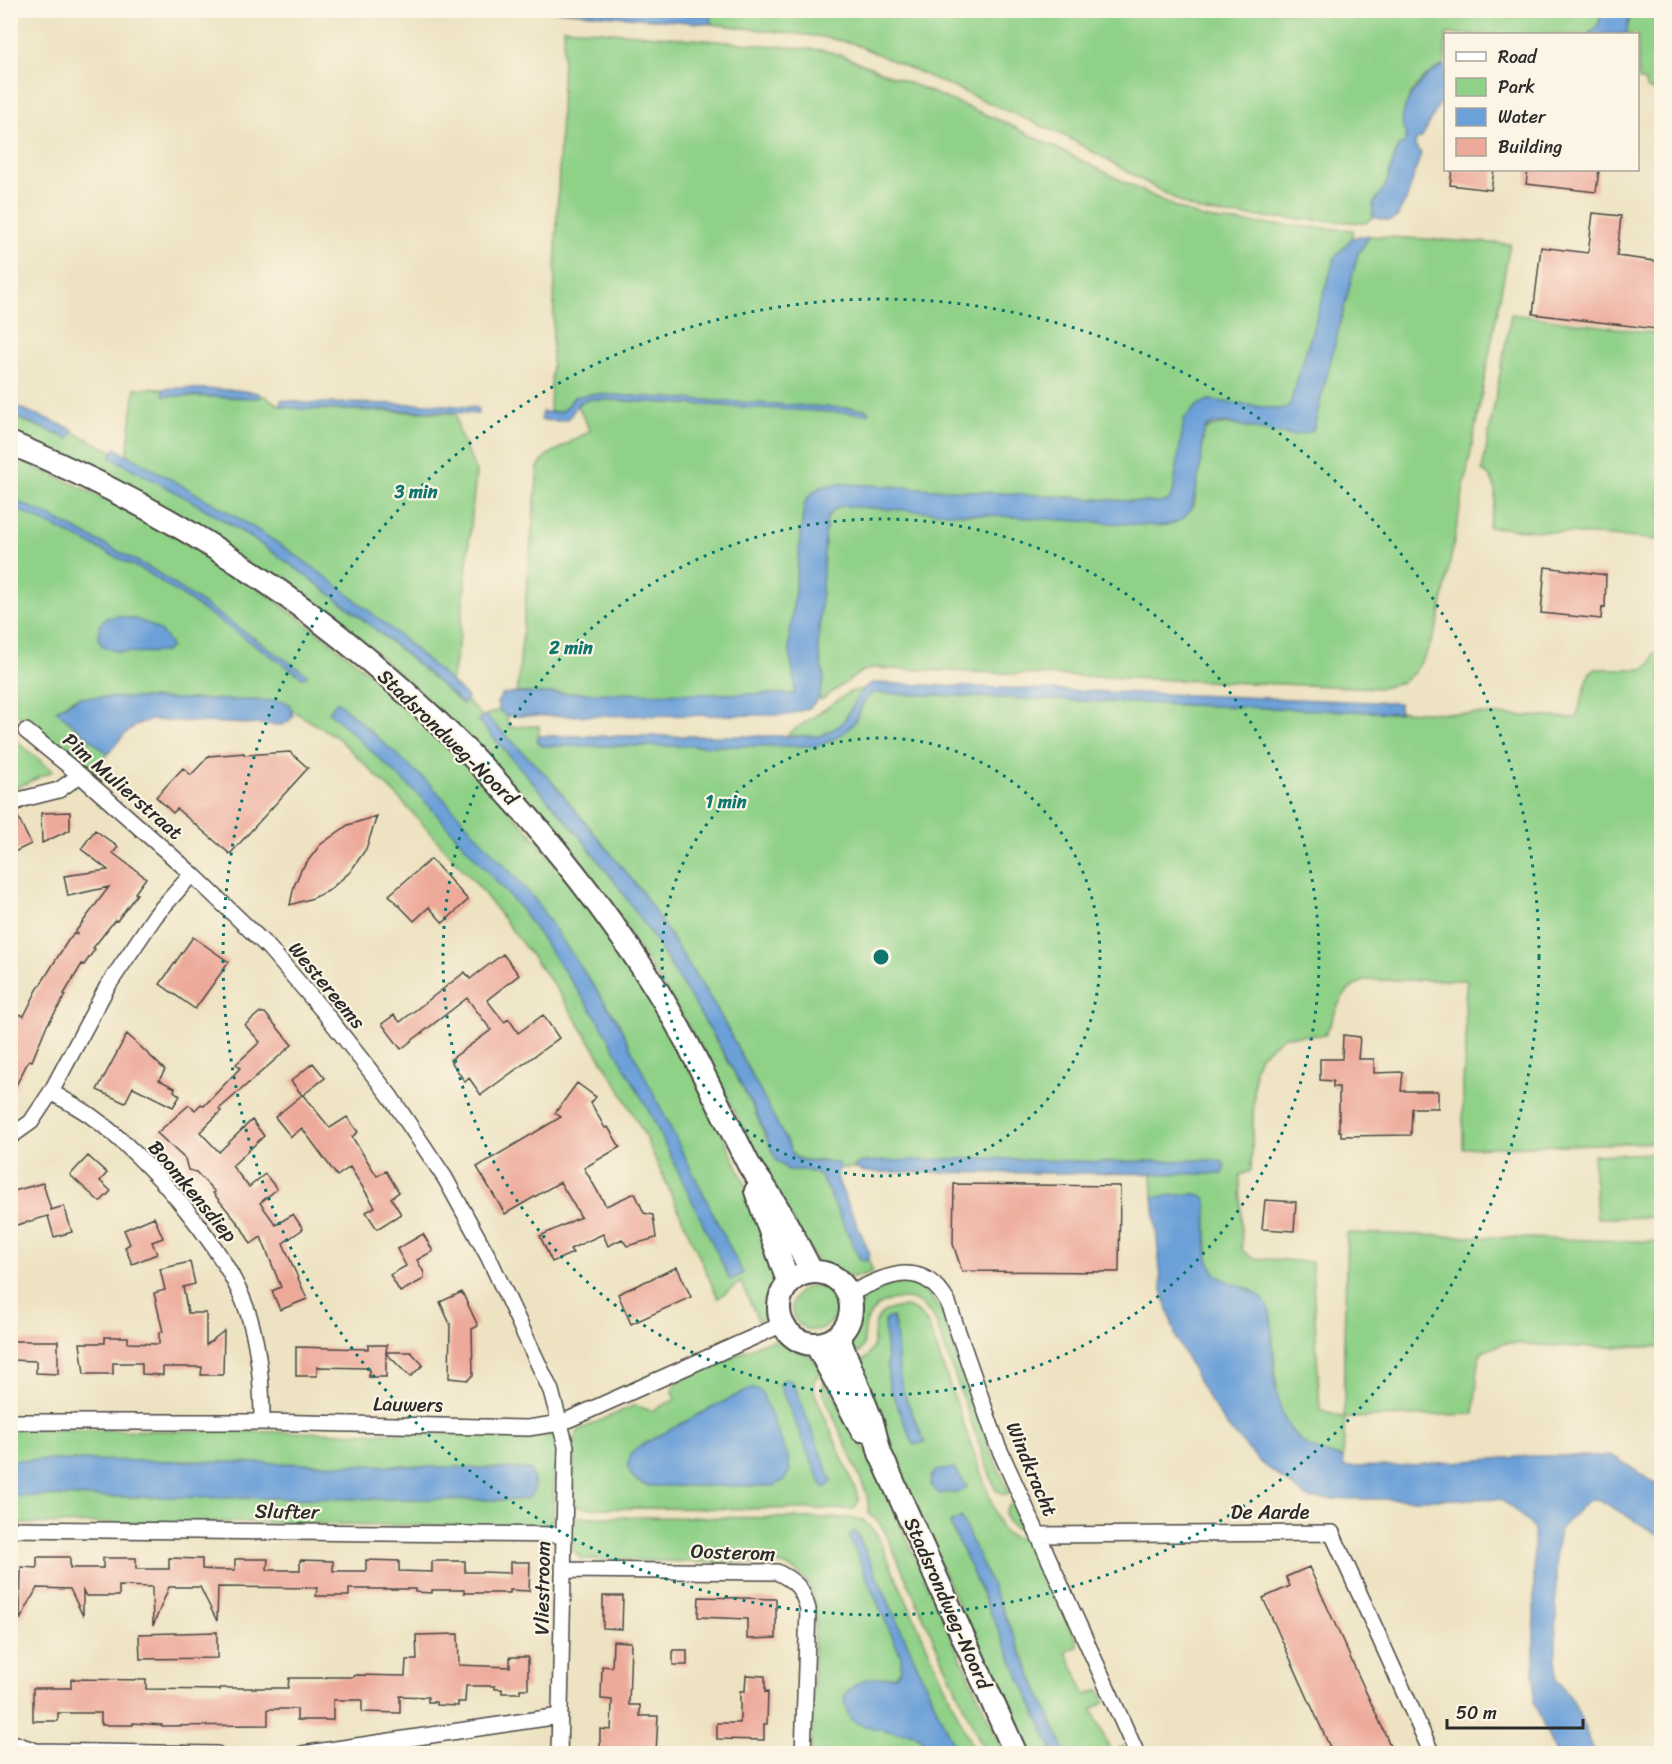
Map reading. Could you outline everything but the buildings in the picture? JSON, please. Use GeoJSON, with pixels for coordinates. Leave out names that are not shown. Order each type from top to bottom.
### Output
{"type":"FeatureCollection","features":[{"type":"Feature","properties":{"kind":"main road","name":"Stadsrondweg-Noord"},"geometry":{"type":"LineString","coordinates":[[10,443],[97,483],[192,534],[288,597],[373,663],[440,724],[510,795],[549,840],[649,977],[694,1053],[751,1169],[769,1193],[812,1272]]}},
{"type":"Feature","properties":{"kind":"main road","name":"Stadsrondweg-Noord"},"geometry":{"type":"LineString","coordinates":[[751,1169],[757,1198],[789,1284]]}},
{"type":"Feature","properties":{"kind":"main road"},"geometry":{"type":"LineString","coordinates":[[812,1272],[827,1274],[840,1282],[849,1294],[852,1309],[848,1324],[838,1336],[829,1342],[816,1344],[804,1342],[792,1335],[783,1324],[779,1310],[781,1296],[789,1284],[799,1276],[812,1272]]}},
{"type":"Feature","properties":{"kind":"main road","name":"Stadsrondweg-Noord"},"geometry":{"type":"LineString","coordinates":[[838,1336],[872,1422],[880,1453],[1016,1754]]}},
{"type":"Feature","properties":{"kind":"main road","name":"Stadsrondweg-Noord"},"geometry":{"type":"LineString","coordinates":[[816,1344],[861,1429],[880,1453]]}},
{"type":"Feature","properties":{"kind":"street","name":"Pim Mulierstraat"},"geometry":{"type":"LineString","coordinates":[[26,731],[80,775],[192,874]]}},
{"type":"Feature","properties":{"kind":"street"},"geometry":{"type":"LineString","coordinates":[[10,805],[23,799],[59,790],[80,775]]}},
{"type":"Feature","properties":{"kind":"street"},"geometry":{"type":"LineString","coordinates":[[10,1137],[31,1122],[51,1092],[106,987],[155,916],[192,874]]}},
{"type":"Feature","properties":{"kind":"street","name":"Westereems"},"geometry":{"type":"LineString","coordinates":[[192,874],[269,948],[324,1012],[396,1105],[445,1178],[489,1258],[551,1392],[561,1423]]}},
{"type":"Feature","properties":{"kind":"street","name":"Boomkensdiep"},"geometry":{"type":"LineString","coordinates":[[51,1092],[91,1116],[141,1159],[194,1219],[229,1268],[251,1321],[262,1384],[262,1422]]}},
{"type":"Feature","properties":{"kind":"street","name":"Windkracht"},"geometry":{"type":"LineString","coordinates":[[849,1294],[884,1277],[898,1273],[924,1278],[936,1285],[942,1292],[948,1303],[997,1444],[1137,1754]]}},
{"type":"Feature","properties":{"kind":"street","name":"Lauwers"},"geometry":{"type":"LineString","coordinates":[[10,1422],[262,1422],[528,1428],[561,1423],[783,1324]]}},
{"type":"Feature","properties":{"kind":"street","name":"Vliestroom"},"geometry":{"type":"LineString","coordinates":[[559,1754],[566,1446],[561,1423]]}},
{"type":"Feature","properties":{"kind":"street","name":"Slufter"},"geometry":{"type":"LineString","coordinates":[[10,1529],[564,1535]]}},
{"type":"Feature","properties":{"kind":"street","name":"De Aarde"},"geometry":{"type":"LineString","coordinates":[[1038,1535],[1332,1533],[1432,1754]]}},
{"type":"Feature","properties":{"kind":"street","name":"Oosterom"},"geometry":{"type":"LineString","coordinates":[[564,1570],[777,1572],[791,1579],[803,1591],[808,1609],[803,1754]]}},
{"type":"Feature","properties":{"kind":"street"},"geometry":{"type":"LineString","coordinates":[[302,1754],[560,1716]]}},
{"type":"Feature","properties":{"kind":"street"},"geometry":{"type":"LineString","coordinates":[[10,1742],[36,1750],[217,1754]]}},
{"type":"Feature","properties":{"kind":"green space"},"geometry":{"type":"Polygon","coordinates":[[[639,11],[1602,11],[1598,24],[1590,33],[1444,33],[1444,66],[1426,76],[1418,84],[1406,104],[1404,125],[1407,135],[1404,144],[1398,146],[1386,185],[1372,213],[1373,217],[1366,223],[1228,215],[1200,211],[1067,137],[852,43],[823,37],[711,24],[710,15],[639,11]]]}},
{"type":"Feature","properties":{"kind":"green space"},"geometry":{"type":"Polygon","coordinates":[[[1631,11],[1661,11],[1661,88],[1657,87],[1653,91],[1646,88],[1645,82],[1639,79],[1639,33],[1626,33],[1631,11]]]}},
{"type":"Feature","properties":{"kind":"green space"},"geometry":{"type":"Polygon","coordinates":[[[564,28],[823,50],[841,55],[1006,123],[1177,208],[1203,218],[1353,230],[1352,238],[1335,257],[1290,404],[1285,409],[1277,409],[1209,400],[1182,437],[1173,495],[1168,501],[1160,503],[849,484],[831,484],[816,490],[804,505],[789,646],[795,686],[794,694],[517,693],[538,467],[546,456],[590,431],[578,406],[579,403],[591,399],[869,413],[866,409],[593,394],[574,397],[565,409],[550,412],[564,28]]]}},
{"type":"Feature","properties":{"kind":"green space"},"geometry":{"type":"Polygon","coordinates":[[[1370,236],[1510,244],[1440,615],[1428,649],[1407,679],[1398,684],[1380,688],[872,668],[861,672],[821,700],[818,699],[824,679],[818,648],[826,524],[833,511],[841,506],[1194,506],[1204,432],[1211,427],[1244,426],[1290,435],[1313,430],[1358,253],[1370,236]]]}},
{"type":"Feature","properties":{"kind":"green space"},"geometry":{"type":"Polygon","coordinates":[[[1511,314],[1661,334],[1661,540],[1488,527],[1493,512],[1495,488],[1493,481],[1482,471],[1511,314]]]}},
{"type":"Feature","properties":{"kind":"green space"},"geometry":{"type":"Polygon","coordinates":[[[135,388],[163,389],[164,396],[259,398],[265,396],[279,405],[303,409],[456,413],[459,432],[476,472],[460,635],[451,682],[408,643],[308,564],[228,512],[127,455],[135,388]]]}},
{"type":"Feature","properties":{"kind":"green space"},"geometry":{"type":"Polygon","coordinates":[[[10,415],[69,439],[73,432],[113,451],[110,457],[211,512],[277,555],[341,602],[462,704],[466,700],[482,716],[478,720],[572,828],[638,913],[704,1020],[754,1109],[775,1155],[788,1170],[806,1170],[821,1176],[860,1259],[864,1261],[868,1259],[873,1271],[851,1277],[817,1262],[771,1183],[702,1048],[611,905],[567,846],[480,749],[372,649],[11,433],[10,415]]]}},
{"type":"Feature","properties":{"kind":"green space"},"geometry":{"type":"Polygon","coordinates":[[[10,456],[104,499],[195,548],[246,580],[345,654],[439,737],[525,827],[589,907],[638,979],[682,1054],[721,1131],[776,1264],[778,1273],[776,1284],[765,1314],[759,1323],[741,1282],[718,1298],[644,1134],[615,1081],[556,988],[479,887],[400,799],[338,738],[293,711],[284,701],[88,697],[73,699],[56,710],[108,754],[94,776],[11,710],[10,456]],[[134,619],[116,652],[165,652],[159,630],[134,619]]]}},
{"type":"Feature","properties":{"kind":"green space"},"geometry":{"type":"Polygon","coordinates":[[[1654,653],[1661,654],[1661,1142],[1463,1148],[1467,980],[1364,980],[1342,998],[1325,1035],[1284,1036],[1260,1056],[1255,1069],[1251,1171],[1240,1175],[1242,1250],[1252,1258],[1312,1262],[1320,1410],[1344,1418],[1347,1233],[1661,1242],[1661,1347],[1573,1347],[1505,1343],[1484,1350],[1479,1357],[1474,1414],[1345,1418],[1343,1458],[1314,1450],[1300,1440],[1286,1424],[1278,1403],[1271,1315],[1251,1289],[1227,1282],[1215,1273],[1208,1259],[1206,1201],[1195,1194],[1153,1197],[1152,1172],[1223,1174],[1223,1162],[1215,1160],[1104,1162],[977,1158],[856,1164],[855,1168],[840,1168],[838,1163],[804,1160],[794,1156],[717,1009],[642,892],[549,778],[485,715],[499,710],[506,716],[509,727],[539,726],[537,737],[542,746],[829,742],[853,723],[866,699],[874,693],[1576,718],[1590,672],[1595,669],[1644,669],[1651,663],[1654,653]]]}},
{"type":"Feature","properties":{"kind":"green space"},"geometry":{"type":"Polygon","coordinates":[[[863,689],[841,725],[821,736],[785,736],[850,692],[863,689]]]}},
{"type":"Feature","properties":{"kind":"green space"},"geometry":{"type":"Polygon","coordinates":[[[11,737],[53,771],[11,790],[11,737]]]}},
{"type":"Feature","properties":{"kind":"green space"},"geometry":{"type":"Polygon","coordinates":[[[1661,1153],[1661,1217],[1597,1218],[1593,1155],[1661,1153]]]}},
{"type":"Feature","properties":{"kind":"green space"},"geometry":{"type":"Polygon","coordinates":[[[907,1283],[925,1290],[940,1308],[990,1450],[1010,1494],[1002,1494],[995,1489],[935,1320],[923,1306],[906,1299],[881,1304],[868,1318],[863,1346],[853,1356],[851,1339],[862,1301],[868,1295],[891,1285],[907,1283]]]}},
{"type":"Feature","properties":{"kind":"green space"},"geometry":{"type":"Polygon","coordinates":[[[814,1286],[829,1293],[836,1308],[829,1323],[814,1330],[799,1323],[792,1308],[799,1293],[814,1286]]]}},
{"type":"Feature","properties":{"kind":"green space"},"geometry":{"type":"Polygon","coordinates":[[[904,1307],[913,1309],[922,1316],[929,1327],[1001,1529],[1008,1535],[1034,1545],[1079,1646],[1066,1652],[1086,1695],[1099,1690],[1105,1702],[1092,1709],[1111,1752],[1124,1746],[1128,1753],[1066,1753],[961,1517],[950,1523],[1054,1753],[1026,1753],[905,1488],[855,1364],[868,1356],[874,1342],[877,1320],[890,1310],[904,1307]],[[894,1320],[884,1323],[889,1386],[914,1445],[925,1442],[902,1389],[894,1320]]]}},
{"type":"Feature","properties":{"kind":"green space"},"geometry":{"type":"Polygon","coordinates":[[[765,1342],[781,1342],[810,1356],[823,1371],[814,1380],[814,1391],[859,1498],[856,1507],[853,1509],[584,1508],[573,1505],[574,1439],[579,1430],[635,1405],[650,1411],[675,1400],[672,1391],[677,1381],[765,1342]]]}},
{"type":"Feature","properties":{"kind":"green space"},"geometry":{"type":"Polygon","coordinates":[[[824,1381],[855,1430],[877,1473],[1004,1753],[985,1753],[884,1530],[869,1514],[867,1494],[822,1390],[824,1381]]]}},
{"type":"Feature","properties":{"kind":"green space"},"geometry":{"type":"Polygon","coordinates":[[[11,1429],[555,1435],[553,1519],[547,1527],[539,1528],[240,1522],[11,1524],[11,1496],[516,1500],[534,1490],[534,1480],[530,1470],[523,1469],[178,1461],[11,1460],[11,1429]]]}},
{"type":"Feature","properties":{"kind":"green space"},"geometry":{"type":"Polygon","coordinates":[[[1014,1501],[1027,1530],[1015,1527],[1007,1520],[1006,1511],[1014,1501]]]}},
{"type":"Feature","properties":{"kind":"green space"},"geometry":{"type":"Polygon","coordinates":[[[573,1517],[849,1518],[863,1520],[876,1533],[975,1753],[957,1753],[858,1535],[902,1657],[901,1669],[896,1676],[863,1680],[922,1739],[930,1753],[811,1753],[815,1607],[804,1579],[787,1566],[581,1559],[572,1548],[573,1517]]]}},
{"type":"Feature","properties":{"kind":"water"},"geometry":{"type":"Polygon","coordinates":[[[639,10],[710,15],[711,24],[554,11],[639,10]]]}},
{"type":"Feature","properties":{"kind":"water"},"geometry":{"type":"Polygon","coordinates":[[[1602,11],[1631,11],[1626,33],[1590,33],[1594,30],[1602,11]]]}},
{"type":"Feature","properties":{"kind":"water"},"geometry":{"type":"Polygon","coordinates":[[[1444,65],[1444,100],[1438,106],[1422,138],[1416,140],[1415,146],[1421,153],[1407,198],[1397,217],[1389,221],[1373,217],[1373,204],[1386,185],[1398,146],[1404,144],[1407,136],[1403,127],[1406,106],[1419,85],[1436,69],[1444,65]]]}},
{"type":"Feature","properties":{"kind":"water"},"geometry":{"type":"Polygon","coordinates":[[[1370,236],[1358,253],[1313,430],[1303,434],[1275,433],[1218,423],[1206,428],[1193,502],[1183,519],[1159,526],[841,506],[830,513],[826,524],[818,648],[824,679],[818,699],[809,708],[788,715],[506,716],[499,710],[497,703],[502,695],[511,693],[794,694],[795,686],[789,646],[804,505],[809,496],[823,486],[869,485],[1159,503],[1168,501],[1173,494],[1184,419],[1198,405],[1209,400],[1285,409],[1290,404],[1335,257],[1352,238],[1370,236]]]}},
{"type":"Feature","properties":{"kind":"water"},"geometry":{"type":"Polygon","coordinates":[[[163,389],[236,390],[259,393],[260,396],[257,398],[164,396],[163,389]]]}},
{"type":"Feature","properties":{"kind":"water"},"geometry":{"type":"Polygon","coordinates":[[[593,394],[862,409],[869,412],[867,414],[591,399],[579,403],[568,419],[541,420],[542,412],[561,411],[574,397],[593,394]]]}},
{"type":"Feature","properties":{"kind":"water"},"geometry":{"type":"Polygon","coordinates":[[[281,400],[305,403],[433,404],[478,408],[478,414],[303,409],[280,406],[281,400]]]}},
{"type":"Feature","properties":{"kind":"water"},"geometry":{"type":"Polygon","coordinates":[[[10,404],[74,430],[69,439],[11,415],[10,404]]]}},
{"type":"Feature","properties":{"kind":"water"},"geometry":{"type":"Polygon","coordinates":[[[115,448],[237,517],[307,563],[390,628],[468,698],[463,704],[372,626],[277,555],[198,505],[110,457],[115,448]]]}},
{"type":"Feature","properties":{"kind":"water"},"geometry":{"type":"Polygon","coordinates":[[[11,499],[46,514],[152,569],[308,675],[304,678],[148,573],[11,507],[11,499]]]}},
{"type":"Feature","properties":{"kind":"water"},"geometry":{"type":"Polygon","coordinates":[[[118,616],[142,621],[156,628],[167,639],[171,647],[165,652],[139,653],[109,649],[99,640],[99,625],[106,618],[118,616]]]}},
{"type":"Feature","properties":{"kind":"water"},"geometry":{"type":"Polygon","coordinates":[[[873,683],[1399,703],[1399,713],[874,693],[866,699],[856,720],[849,728],[836,738],[816,746],[542,746],[537,740],[539,736],[821,736],[841,724],[858,695],[873,683]]]}},
{"type":"Feature","properties":{"kind":"water"},"geometry":{"type":"Polygon","coordinates":[[[80,697],[284,701],[290,705],[293,716],[282,725],[149,720],[131,729],[108,754],[56,710],[80,697]]]}},
{"type":"Feature","properties":{"kind":"water"},"geometry":{"type":"Polygon","coordinates":[[[337,701],[432,786],[533,897],[618,1022],[743,1274],[730,1280],[650,1113],[599,1021],[521,909],[422,798],[329,712],[337,701]]]}},
{"type":"Feature","properties":{"kind":"water"},"geometry":{"type":"Polygon","coordinates":[[[485,715],[549,778],[642,892],[717,1009],[794,1156],[800,1160],[838,1163],[840,1168],[837,1173],[838,1181],[870,1254],[868,1259],[864,1261],[860,1259],[821,1176],[806,1170],[788,1170],[776,1160],[755,1110],[718,1043],[655,940],[618,886],[578,834],[478,720],[485,715]]]}},
{"type":"Feature","properties":{"kind":"water"},"geometry":{"type":"Polygon","coordinates":[[[977,1158],[1104,1162],[1215,1160],[1223,1162],[1225,1168],[1223,1174],[865,1172],[855,1168],[856,1164],[862,1162],[977,1158]]]}},
{"type":"Feature","properties":{"kind":"water"},"geometry":{"type":"Polygon","coordinates":[[[1195,1194],[1207,1201],[1207,1251],[1212,1269],[1228,1282],[1258,1294],[1271,1315],[1273,1365],[1278,1400],[1283,1416],[1301,1441],[1321,1452],[1343,1458],[1344,1467],[1399,1466],[1532,1456],[1608,1456],[1616,1458],[1661,1487],[1661,1536],[1600,1500],[1593,1499],[1586,1502],[1560,1529],[1556,1553],[1556,1679],[1573,1701],[1595,1753],[1555,1753],[1534,1702],[1534,1528],[1509,1505],[1499,1499],[1309,1499],[1259,1461],[1227,1426],[1204,1391],[1177,1340],[1162,1290],[1153,1197],[1195,1194]]]}},
{"type":"Feature","properties":{"kind":"water"},"geometry":{"type":"Polygon","coordinates":[[[892,1317],[896,1332],[902,1386],[925,1442],[914,1445],[889,1386],[884,1322],[892,1317]]]}},
{"type":"Feature","properties":{"kind":"water"},"geometry":{"type":"Polygon","coordinates":[[[783,1380],[790,1380],[794,1385],[832,1482],[825,1488],[821,1484],[779,1384],[783,1380]]]}},
{"type":"Feature","properties":{"kind":"water"},"geometry":{"type":"Polygon","coordinates":[[[749,1389],[757,1389],[762,1393],[788,1457],[790,1471],[784,1480],[774,1486],[648,1486],[637,1481],[630,1473],[628,1462],[638,1447],[749,1389]]]}},
{"type":"Feature","properties":{"kind":"water"},"geometry":{"type":"Polygon","coordinates":[[[11,1460],[178,1461],[523,1469],[530,1470],[534,1484],[529,1498],[516,1500],[11,1496],[11,1460]]]}},
{"type":"Feature","properties":{"kind":"water"},"geometry":{"type":"Polygon","coordinates":[[[954,1468],[967,1487],[961,1491],[939,1494],[931,1485],[931,1477],[936,1471],[954,1468]]]}},
{"type":"Feature","properties":{"kind":"water"},"geometry":{"type":"Polygon","coordinates":[[[961,1517],[1066,1753],[1054,1753],[950,1523],[961,1517]]]}},
{"type":"Feature","properties":{"kind":"water"},"geometry":{"type":"Polygon","coordinates":[[[854,1531],[858,1535],[957,1753],[930,1753],[915,1734],[881,1730],[863,1725],[851,1719],[848,1714],[844,1696],[850,1689],[867,1679],[896,1676],[901,1669],[901,1657],[849,1537],[854,1531]]]}}]}
